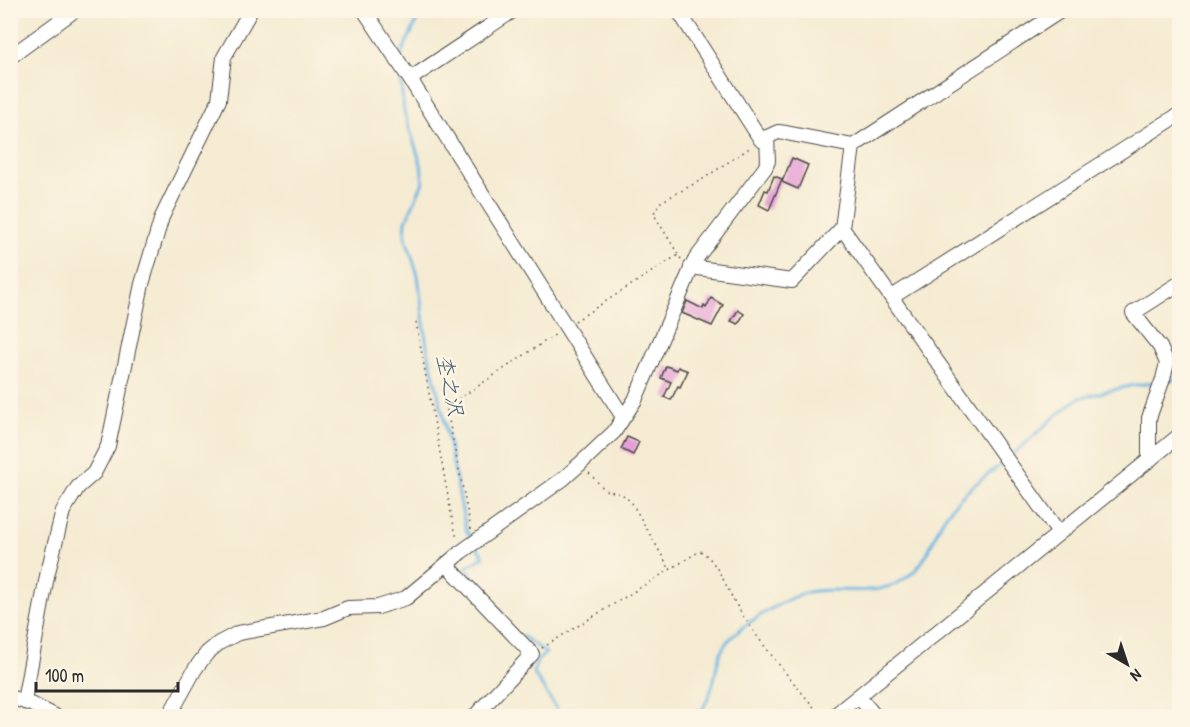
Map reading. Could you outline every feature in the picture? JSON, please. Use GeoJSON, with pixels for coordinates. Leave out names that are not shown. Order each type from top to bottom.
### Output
{"type":"FeatureCollection","features":[{"type":"Feature","properties":{"kind":"street"},"geometry":{"type":"LineString","coordinates":[[10,57],[75,10]]}},
{"type":"Feature","properties":{"kind":"street"},"geometry":{"type":"LineString","coordinates":[[55,717],[17,699],[63,511],[78,488],[94,473],[108,446],[142,284],[162,217],[219,100],[224,57],[251,10]]}},
{"type":"Feature","properties":{"kind":"street"},"geometry":{"type":"LineString","coordinates":[[364,10],[623,417]]}},
{"type":"Feature","properties":{"kind":"street"},"geometry":{"type":"LineString","coordinates":[[410,79],[514,10]]}},
{"type":"Feature","properties":{"kind":"street"},"geometry":{"type":"LineString","coordinates":[[169,717],[195,669],[207,653],[230,637],[238,633],[324,618],[348,608],[378,607],[406,598],[471,545],[563,479],[614,432],[643,383],[691,267],[768,161],[764,138],[678,10]]}},
{"type":"Feature","properties":{"kind":"street"},"geometry":{"type":"LineString","coordinates":[[764,138],[778,132],[853,146],[1062,10]]}},
{"type":"Feature","properties":{"kind":"street"},"geometry":{"type":"LineString","coordinates":[[892,297],[1179,114]]}},
{"type":"Feature","properties":{"kind":"street"},"geometry":{"type":"LineString","coordinates":[[691,267],[792,281],[842,228],[853,146]]}},
{"type":"Feature","properties":{"kind":"street"},"geometry":{"type":"LineString","coordinates":[[842,228],[1059,533]]}},
{"type":"Feature","properties":{"kind":"street"},"geometry":{"type":"LineString","coordinates":[[1149,461],[1149,418],[1167,363],[1160,347],[1133,313],[1179,283]]}},
{"type":"Feature","properties":{"kind":"street"},"geometry":{"type":"LineString","coordinates":[[834,717],[1179,435]]}},
{"type":"Feature","properties":{"kind":"street"},"geometry":{"type":"LineString","coordinates":[[447,565],[532,654],[476,717]]}},
{"type":"Feature","properties":{"kind":"street"},"geometry":{"type":"LineString","coordinates":[[859,697],[875,717]]}},
{"type":"Feature","properties":{"kind":"path"},"geometry":{"type":"LineString","coordinates":[[691,267],[678,255],[656,218],[654,213],[658,203],[703,178],[764,138]]}},
{"type":"Feature","properties":{"kind":"path"},"geometry":{"type":"LineString","coordinates":[[416,322],[456,535],[471,545],[473,537],[447,411],[448,406],[678,255]]}},
{"type":"Feature","properties":{"kind":"path"},"geometry":{"type":"LineString","coordinates":[[581,463],[604,490],[622,494],[632,503],[670,569]]}},
{"type":"Feature","properties":{"kind":"path"},"geometry":{"type":"LineString","coordinates":[[532,654],[697,552],[705,554],[745,620],[821,717]]}},
{"type":"Feature","properties":{"kind":"building"},"geometry":{"type":"Polygon","coordinates":[[[792,158],[808,165],[798,189],[782,182],[792,158]]]}},
{"type":"Feature","properties":{"kind":"building"},"geometry":{"type":"Polygon","coordinates":[[[774,176],[782,179],[769,210],[759,205],[774,176]]]}},
{"type":"Feature","properties":{"kind":"building"},"geometry":{"type":"Polygon","coordinates":[[[711,298],[723,305],[712,326],[682,313],[687,301],[703,309],[704,306],[706,308],[711,298]]]}},
{"type":"Feature","properties":{"kind":"building"},"geometry":{"type":"Polygon","coordinates":[[[738,310],[744,314],[738,324],[731,321],[738,310]]]}},
{"type":"Feature","properties":{"kind":"building"},"geometry":{"type":"Polygon","coordinates":[[[666,366],[688,371],[671,400],[664,397],[671,382],[661,378],[666,366]]]}},
{"type":"Feature","properties":{"kind":"building"},"geometry":{"type":"Polygon","coordinates":[[[627,437],[639,442],[633,455],[621,449],[627,437]]]}},
{"type":"Feature","properties":{"kind":"waterway","name":"杢之沢"},"geometry":{"type":"LineString","coordinates":[[401,58],[422,10]]}},
{"type":"Feature","properties":{"kind":"waterway","name":"杢之沢"},"geometry":{"type":"LineString","coordinates":[[400,73],[404,112],[421,164],[423,182],[406,221],[405,235],[418,276],[427,347],[466,530],[472,540]]}},
{"type":"Feature","properties":{"kind":"waterway"},"geometry":{"type":"LineString","coordinates":[[1167,381],[1180,378]]}},
{"type":"Feature","properties":{"kind":"waterway"},"geometry":{"type":"LineString","coordinates":[[1010,457],[1079,398],[1157,382]]}},
{"type":"Feature","properties":{"kind":"waterway"},"geometry":{"type":"LineString","coordinates":[[698,716],[710,693],[722,651],[735,634],[768,610],[804,593],[877,589],[900,582],[921,563],[941,523],[953,505],[1003,463]]}},
{"type":"Feature","properties":{"kind":"waterway","name":"杢之沢"},"geometry":{"type":"LineString","coordinates":[[476,546],[484,557],[466,567],[502,613]]}},
{"type":"Feature","properties":{"kind":"waterway","name":"杢之沢"},"geometry":{"type":"LineString","coordinates":[[522,636],[546,653],[538,660],[533,672],[561,716]]}}]}
